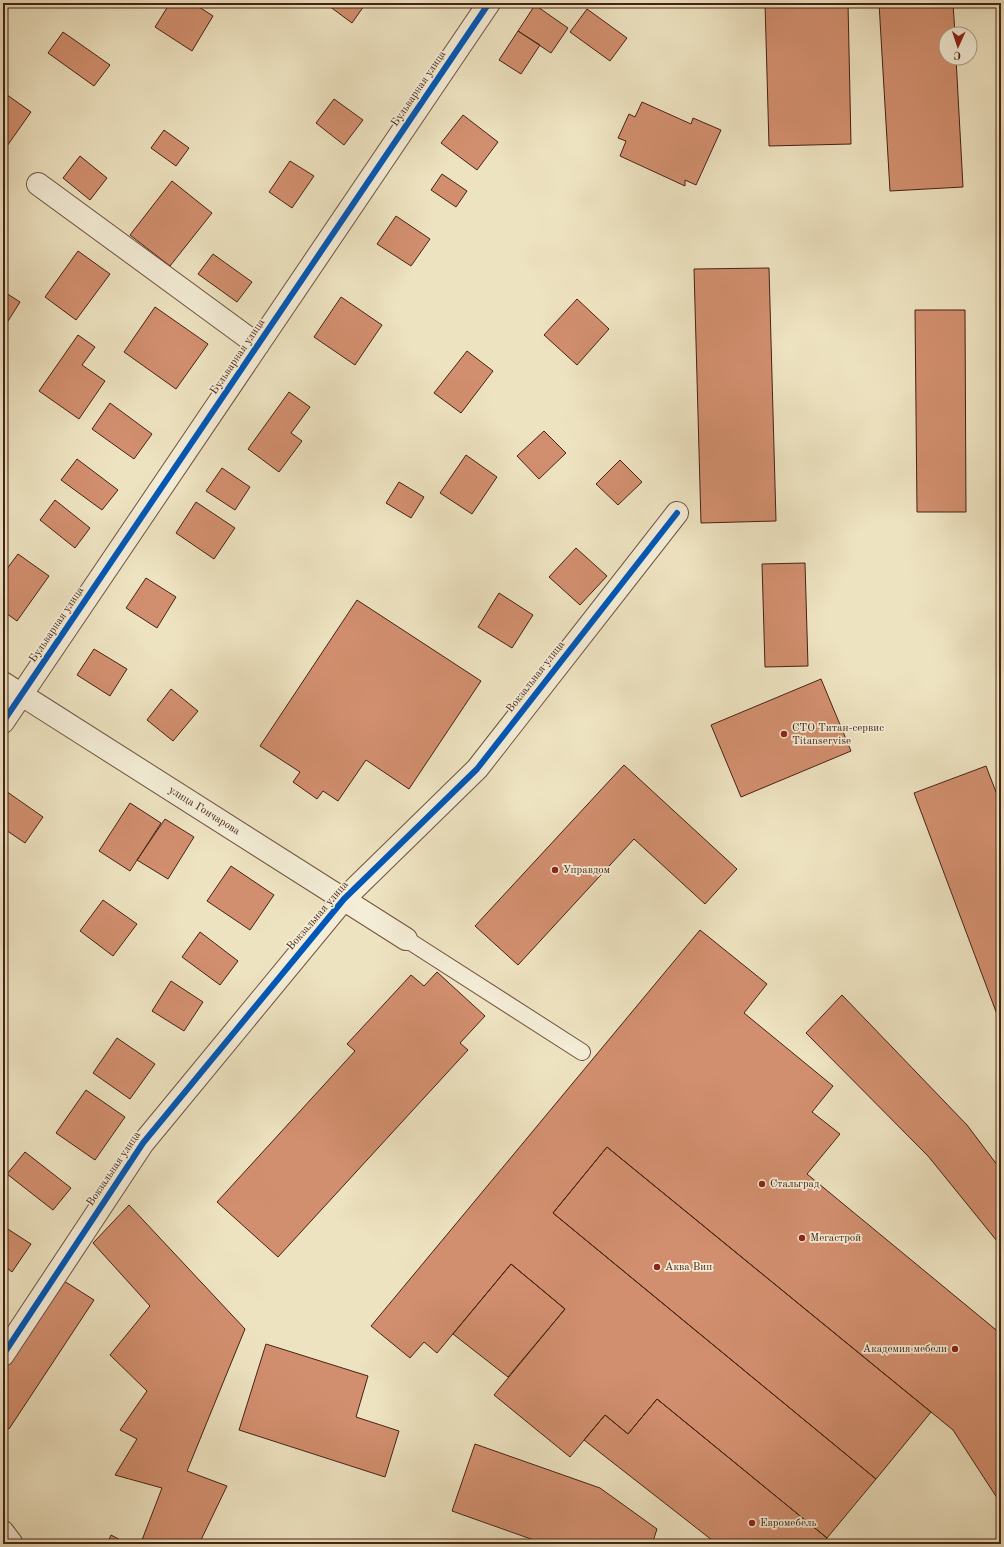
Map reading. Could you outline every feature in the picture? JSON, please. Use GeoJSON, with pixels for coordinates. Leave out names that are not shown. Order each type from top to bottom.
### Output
{"type":"FeatureCollection","features":[{"type":"Feature","properties":{"kind":"street","name":"Бульварная улица"},"geometry":{"type":"LineString","coordinates":[[3,722],[489,3]]}},
{"type":"Feature","properties":{"kind":"street"},"geometry":{"type":"LineString","coordinates":[[38,184],[258,345]]}},
{"type":"Feature","properties":{"kind":"street","name":"Вокзальная улица"},"geometry":{"type":"LineString","coordinates":[[3,1355],[143,1143],[344,899],[477,769],[677,513]]}},
{"type":"Feature","properties":{"kind":"street","name":"улица Гончарова"},"geometry":{"type":"LineString","coordinates":[[3,683],[406,939]]}},
{"type":"Feature","properties":{"kind":"street"},"geometry":{"type":"LineString","coordinates":[[3,1532],[12,1544]]}},
{"type":"Feature","properties":{"kind":"lane"},"geometry":{"type":"LineString","coordinates":[[406,939],[582,1052]]}},
{"type":"Feature","properties":{"kind":"building"},"geometry":{"type":"Polygon","coordinates":[[[170,3],[193,3],[213,16],[192,51],[155,27],[170,3]]]}},
{"type":"Feature","properties":{"kind":"building"},"geometry":{"type":"Polygon","coordinates":[[[325,3],[366,3],[352,23],[325,3]]]}},
{"type":"Feature","properties":{"kind":"building"},"geometry":{"type":"Polygon","coordinates":[[[765,3],[848,3],[851,144],[769,146],[765,3]]]}},
{"type":"Feature","properties":{"kind":"building"},"geometry":{"type":"Polygon","coordinates":[[[879,3],[953,3],[954,26],[938,26],[938,66],[956,66],[963,187],[890,191],[879,3]]]}},
{"type":"Feature","properties":{"kind":"building"},"geometry":{"type":"Polygon","coordinates":[[[535,5],[568,28],[551,53],[518,31],[535,5]]]}},
{"type":"Feature","properties":{"kind":"building"},"geometry":{"type":"Polygon","coordinates":[[[587,9],[627,38],[610,61],[570,32],[587,9]]]}},
{"type":"Feature","properties":{"kind":"building"},"geometry":{"type":"Polygon","coordinates":[[[518,31],[540,45],[521,74],[499,60],[518,31]]]}},
{"type":"Feature","properties":{"kind":"building"},"geometry":{"type":"Polygon","coordinates":[[[63,32],[110,65],[94,86],[48,53],[63,32]]]}},
{"type":"Feature","properties":{"kind":"building"},"geometry":{"type":"Polygon","coordinates":[[[3,92],[31,112],[7,146],[3,144],[3,92]]]}},
{"type":"Feature","properties":{"kind":"building"},"geometry":{"type":"Polygon","coordinates":[[[334,99],[363,120],[344,145],[316,123],[334,99]]]}},
{"type":"Feature","properties":{"kind":"building"},"geometry":{"type":"Polygon","coordinates":[[[642,102],[691,124],[693,118],[721,130],[696,185],[685,180],[685,186],[620,156],[626,141],[618,138],[629,114],[635,117],[642,102]]]}},
{"type":"Feature","properties":{"kind":"building"},"geometry":{"type":"Polygon","coordinates":[[[463,115],[498,142],[477,170],[441,143],[463,115]]]}},
{"type":"Feature","properties":{"kind":"building"},"geometry":{"type":"Polygon","coordinates":[[[164,130],[189,148],[176,166],[151,148],[164,130]]]}},
{"type":"Feature","properties":{"kind":"building"},"geometry":{"type":"Polygon","coordinates":[[[80,156],[107,178],[90,200],[63,178],[80,156]]]}},
{"type":"Feature","properties":{"kind":"building"},"geometry":{"type":"Polygon","coordinates":[[[290,161],[314,176],[292,208],[269,192],[290,161]]]}},
{"type":"Feature","properties":{"kind":"building"},"geometry":{"type":"Polygon","coordinates":[[[442,174],[467,191],[456,207],[431,190],[442,174]]]}},
{"type":"Feature","properties":{"kind":"building"},"geometry":{"type":"Polygon","coordinates":[[[172,181],[212,213],[170,266],[130,235],[172,181]]]}},
{"type":"Feature","properties":{"kind":"building"},"geometry":{"type":"Polygon","coordinates":[[[396,216],[430,239],[411,266],[377,244],[396,216]]]}},
{"type":"Feature","properties":{"kind":"building"},"geometry":{"type":"Polygon","coordinates":[[[78,251],[110,274],[76,320],[45,297],[78,251]]]}},
{"type":"Feature","properties":{"kind":"building"},"geometry":{"type":"Polygon","coordinates":[[[213,254],[252,282],[237,302],[198,274],[213,254]]]}},
{"type":"Feature","properties":{"kind":"building"},"geometry":{"type":"Polygon","coordinates":[[[769,268],[776,521],[701,523],[694,269],[769,268]]]}},
{"type":"Feature","properties":{"kind":"building"},"geometry":{"type":"Polygon","coordinates":[[[3,291],[20,302],[3,329],[3,291]]]}},
{"type":"Feature","properties":{"kind":"building"},"geometry":{"type":"Polygon","coordinates":[[[341,297],[382,325],[355,365],[314,337],[341,297]]]}},
{"type":"Feature","properties":{"kind":"building"},"geometry":{"type":"Polygon","coordinates":[[[577,299],[609,329],[577,365],[544,335],[577,299]]]}},
{"type":"Feature","properties":{"kind":"building"},"geometry":{"type":"Polygon","coordinates":[[[155,307],[208,344],[176,389],[124,352],[155,307]]]}},
{"type":"Feature","properties":{"kind":"building"},"geometry":{"type":"Polygon","coordinates":[[[915,310],[965,310],[966,512],[917,512],[915,310]]]}},
{"type":"Feature","properties":{"kind":"building"},"geometry":{"type":"Polygon","coordinates":[[[78,335],[95,347],[82,365],[105,381],[79,419],[39,391],[78,335]]]}},
{"type":"Feature","properties":{"kind":"building"},"geometry":{"type":"Polygon","coordinates":[[[467,351],[493,371],[461,413],[434,393],[467,351]]]}},
{"type":"Feature","properties":{"kind":"building"},"geometry":{"type":"Polygon","coordinates":[[[289,392],[310,407],[291,433],[302,441],[279,472],[248,449],[289,392]]]}},
{"type":"Feature","properties":{"kind":"building"},"geometry":{"type":"Polygon","coordinates":[[[110,403],[152,434],[134,459],[92,429],[110,403]]]}},
{"type":"Feature","properties":{"kind":"building"},"geometry":{"type":"Polygon","coordinates":[[[544,431],[566,453],[539,479],[517,456],[544,431]]]}},
{"type":"Feature","properties":{"kind":"building"},"geometry":{"type":"Polygon","coordinates":[[[466,455],[497,477],[472,514],[440,493],[466,455]]]}},
{"type":"Feature","properties":{"kind":"building"},"geometry":{"type":"Polygon","coordinates":[[[77,459],[118,490],[102,510],[61,480],[77,459]]]}},
{"type":"Feature","properties":{"kind":"building"},"geometry":{"type":"Polygon","coordinates":[[[620,460],[642,482],[618,505],[596,484],[620,460]]]}},
{"type":"Feature","properties":{"kind":"building"},"geometry":{"type":"Polygon","coordinates":[[[222,468],[250,487],[235,510],[206,491],[222,468]]]}},
{"type":"Feature","properties":{"kind":"building"},"geometry":{"type":"Polygon","coordinates":[[[399,482],[424,497],[411,518],[386,503],[399,482]]]}},
{"type":"Feature","properties":{"kind":"building"},"geometry":{"type":"Polygon","coordinates":[[[55,500],[90,528],[75,548],[40,520],[55,500]]]}},
{"type":"Feature","properties":{"kind":"building"},"geometry":{"type":"Polygon","coordinates":[[[196,502],[235,528],[214,559],[176,533],[196,502]]]}},
{"type":"Feature","properties":{"kind":"building"},"geometry":{"type":"Polygon","coordinates":[[[576,548],[607,576],[580,605],[549,577],[576,548]]]}},
{"type":"Feature","properties":{"kind":"building"},"geometry":{"type":"Polygon","coordinates":[[[18,554],[49,576],[17,621],[3,611],[3,574],[18,554]]]}},
{"type":"Feature","properties":{"kind":"building"},"geometry":{"type":"Polygon","coordinates":[[[805,563],[808,666],[765,667],[762,564],[805,563]]]}},
{"type":"Feature","properties":{"kind":"building"},"geometry":{"type":"Polygon","coordinates":[[[146,578],[176,597],[157,628],[126,608],[146,578]]]}},
{"type":"Feature","properties":{"kind":"building"},"geometry":{"type":"Polygon","coordinates":[[[499,593],[533,615],[512,648],[478,627],[499,593]]]}},
{"type":"Feature","properties":{"kind":"building"},"geometry":{"type":"Polygon","coordinates":[[[357,600],[481,681],[409,789],[366,760],[338,801],[323,791],[317,799],[293,782],[300,772],[260,746],[357,600]]]}},
{"type":"Feature","properties":{"kind":"building"},"geometry":{"type":"Polygon","coordinates":[[[94,649],[127,669],[110,696],[77,675],[94,649]]]}},
{"type":"Feature","properties":{"kind":"building"},"geometry":{"type":"Polygon","coordinates":[[[821,679],[851,751],[741,797],[711,725],[821,679]]]}},
{"type":"Feature","properties":{"kind":"building"},"geometry":{"type":"Polygon","coordinates":[[[171,689],[198,711],[173,741],[147,720],[171,689]]]}},
{"type":"Feature","properties":{"kind":"building"},"geometry":{"type":"Polygon","coordinates":[[[624,765],[737,869],[705,904],[634,839],[518,965],[475,926],[624,765]]]}},
{"type":"Feature","properties":{"kind":"building"},"geometry":{"type":"Polygon","coordinates":[[[986,766],[1001,805],[1001,1025],[914,793],[986,766]]]}},
{"type":"Feature","properties":{"kind":"building"},"geometry":{"type":"Polygon","coordinates":[[[3,789],[43,817],[25,843],[3,828],[3,789]]]}},
{"type":"Feature","properties":{"kind":"building"},"geometry":{"type":"Polygon","coordinates":[[[130,803],[161,823],[130,871],[99,851],[130,803]]]}},
{"type":"Feature","properties":{"kind":"building"},"geometry":{"type":"Polygon","coordinates":[[[165,819],[194,837],[168,879],[137,860],[165,819]]]}},
{"type":"Feature","properties":{"kind":"building"},"geometry":{"type":"Polygon","coordinates":[[[231,866],[274,895],[250,930],[207,901],[231,866]]]}},
{"type":"Feature","properties":{"kind":"building"},"geometry":{"type":"Polygon","coordinates":[[[103,900],[137,924],[113,956],[80,931],[103,900]]]}},
{"type":"Feature","properties":{"kind":"building","name":"Мегастрой"},"geometry":{"type":"Polygon","coordinates":[[[700,930],[767,984],[744,1013],[833,1086],[812,1112],[840,1134],[807,1174],[1001,1334],[1001,1504],[953,1430],[607,1147],[553,1213],[876,1479],[827,1538],[657,1399],[628,1434],[605,1415],[570,1457],[494,1395],[565,1309],[511,1264],[437,1353],[424,1342],[410,1358],[371,1326],[700,930]]]}},
{"type":"Feature","properties":{"kind":"building"},"geometry":{"type":"Polygon","coordinates":[[[200,932],[238,961],[220,985],[182,957],[200,932]]]}},
{"type":"Feature","properties":{"kind":"building"},"geometry":{"type":"Polygon","coordinates":[[[437,972],[485,1016],[460,1043],[468,1050],[278,1257],[217,1202],[355,1051],[347,1044],[411,975],[424,986],[437,972]]]}},
{"type":"Feature","properties":{"kind":"building"},"geometry":{"type":"Polygon","coordinates":[[[171,981],[203,1002],[184,1031],[152,1011],[171,981]]]}},
{"type":"Feature","properties":{"kind":"building"},"geometry":{"type":"Polygon","coordinates":[[[842,995],[967,1125],[1001,1170],[1001,1246],[928,1156],[806,1033],[842,995]]]}},
{"type":"Feature","properties":{"kind":"building"},"geometry":{"type":"Polygon","coordinates":[[[117,1038],[155,1064],[130,1099],[93,1073],[117,1038]]]}},
{"type":"Feature","properties":{"kind":"building"},"geometry":{"type":"Polygon","coordinates":[[[86,1090],[125,1117],[95,1160],[56,1133],[86,1090]]]}},
{"type":"Feature","properties":{"kind":"building"},"geometry":{"type":"Polygon","coordinates":[[[607,1147],[931,1412],[876,1479],[553,1213],[607,1147]]]}},
{"type":"Feature","properties":{"kind":"building"},"geometry":{"type":"Polygon","coordinates":[[[25,1152],[71,1188],[53,1210],[7,1174],[25,1152]]]}},
{"type":"Feature","properties":{"kind":"building"},"geometry":{"type":"Polygon","coordinates":[[[129,1205],[245,1329],[187,1471],[227,1486],[199,1544],[142,1540],[162,1488],[115,1475],[137,1439],[120,1430],[147,1391],[110,1355],[150,1306],[93,1243],[129,1205]]]}},
{"type":"Feature","properties":{"kind":"building"},"geometry":{"type":"Polygon","coordinates":[[[3,1226],[31,1244],[12,1272],[3,1265],[3,1226]]]}},
{"type":"Feature","properties":{"kind":"building"},"geometry":{"type":"Polygon","coordinates":[[[511,1264],[565,1309],[508,1377],[453,1334],[511,1264]]]}},
{"type":"Feature","properties":{"kind":"building"},"geometry":{"type":"Polygon","coordinates":[[[64,1281],[94,1300],[9,1429],[3,1425],[3,1372],[64,1281]]]}},
{"type":"Feature","properties":{"kind":"building"},"geometry":{"type":"Polygon","coordinates":[[[266,1344],[368,1376],[356,1417],[399,1431],[385,1477],[239,1430],[266,1344]]]}},
{"type":"Feature","properties":{"kind":"building"},"geometry":{"type":"Polygon","coordinates":[[[657,1399],[827,1538],[822,1544],[717,1544],[584,1440],[605,1415],[628,1434],[657,1399]]]}},
{"type":"Feature","properties":{"kind":"building"},"geometry":{"type":"Polygon","coordinates":[[[475,1444],[600,1488],[657,1529],[652,1544],[545,1544],[452,1511],[475,1444]]]}},
{"type":"Feature","properties":{"kind":"building"},"geometry":{"type":"Polygon","coordinates":[[[111,1535],[128,1544],[107,1544],[111,1535]]]}},
{"type":"Feature","properties":{"kind":"cycle path"},"geometry":{"type":"LineString","coordinates":[[3,722],[489,3]]}},
{"type":"Feature","properties":{"kind":"cycle path"},"geometry":{"type":"LineString","coordinates":[[3,1355],[143,1143],[344,899],[477,769],[677,513]]}},
{"type":"Feature","properties":{"kind":"place","name":"СТО Титан-сервис Titanservise"},"geometry":{"type":"Point","coordinates":[784,734]}},
{"type":"Feature","properties":{"kind":"place","name":"Управдом"},"geometry":{"type":"Point","coordinates":[555,870]}},
{"type":"Feature","properties":{"kind":"place","name":"Стальград"},"geometry":{"type":"Point","coordinates":[762,1184]}},
{"type":"Feature","properties":{"kind":"place","name":"Мегастрой"},"geometry":{"type":"Point","coordinates":[802,1238]}},
{"type":"Feature","properties":{"kind":"place","name":"Аква Вип"},"geometry":{"type":"Point","coordinates":[657,1267]}},
{"type":"Feature","properties":{"kind":"place","name":"Академия мебели"},"geometry":{"type":"Point","coordinates":[955,1349]}},
{"type":"Feature","properties":{"kind":"place","name":"Евромебель"},"geometry":{"type":"Point","coordinates":[752,1523]}}]}
